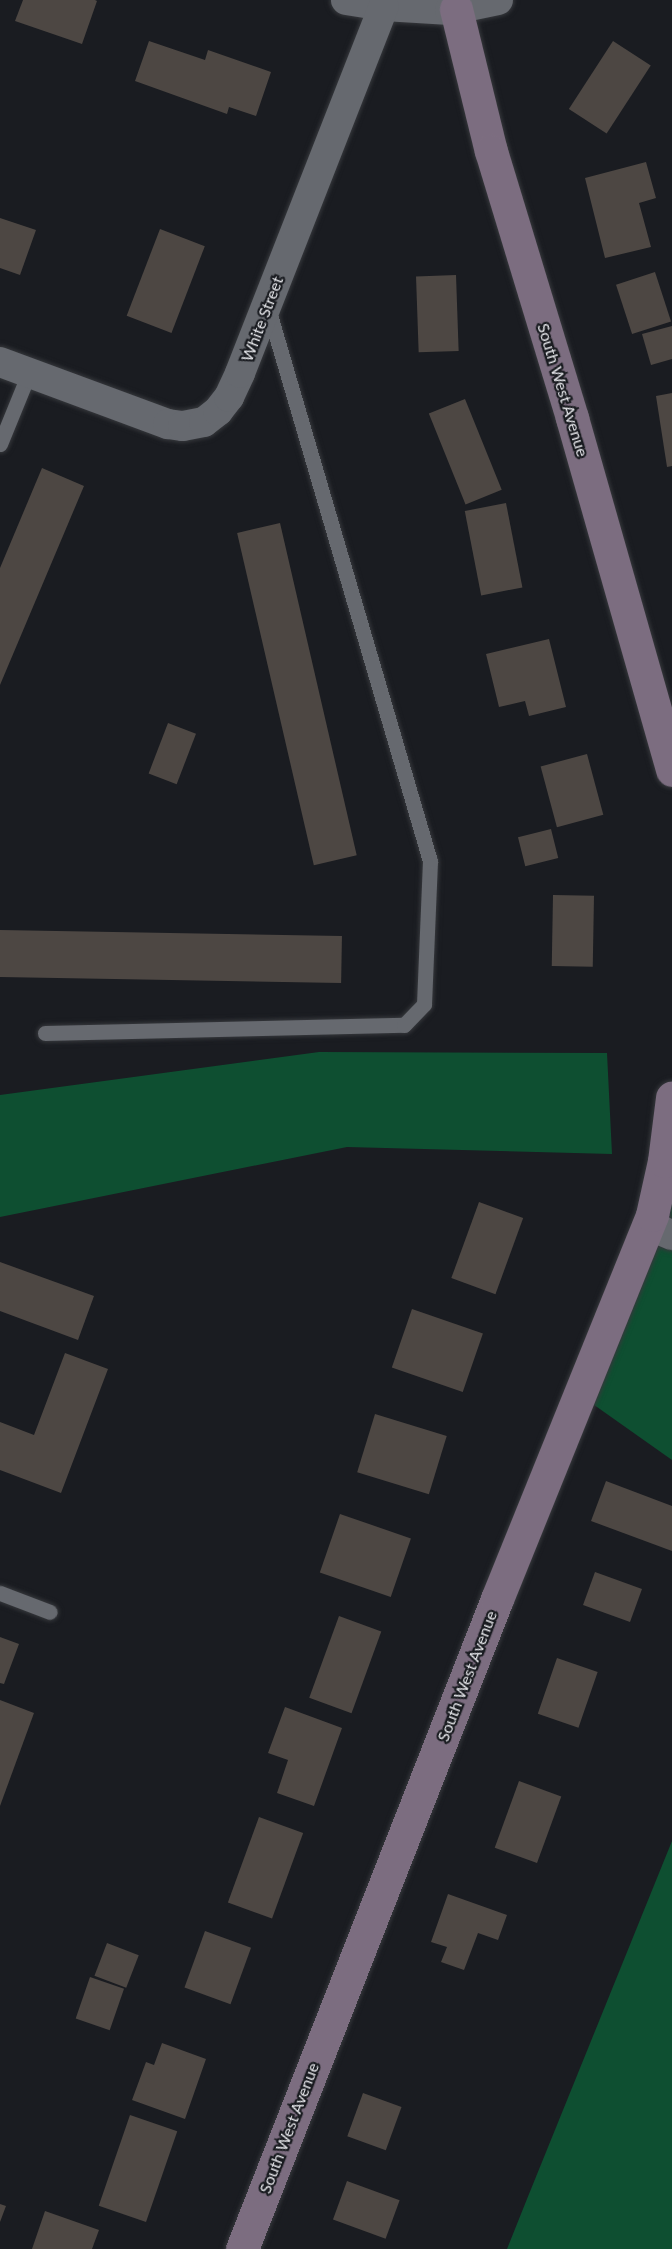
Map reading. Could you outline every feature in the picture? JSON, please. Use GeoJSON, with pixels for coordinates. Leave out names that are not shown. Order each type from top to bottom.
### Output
{"type":"FeatureCollection","features":[{"type":"Feature","properties":{"kind":"street"},"geometry":{"type":"LineString","coordinates":[[346,0],[384,6],[456,9],[498,0]]}},
{"type":"Feature","properties":{"kind":"street","name":"White Street"},"geometry":{"type":"LineString","coordinates":[[0,362],[168,424],[183,426],[204,422],[218,411],[229,397],[267,305],[384,6]]}},
{"type":"Feature","properties":{"kind":"street","name":"South West Avenue"},"geometry":{"type":"LineString","coordinates":[[456,9],[491,151],[572,418],[672,770]]}},
{"type":"Feature","properties":{"kind":"street","name":"South West Avenue"},"geometry":{"type":"LineString","coordinates":[[242,2249],[497,1599],[660,1230],[664,1161],[672,1098]]}},
{"type":"Feature","properties":{"kind":"lane"},"geometry":{"type":"LineString","coordinates":[[45,1033],[404,1025],[424,1004],[430,861],[267,305]]}},
{"type":"Feature","properties":{"kind":"lane"},"geometry":{"type":"LineString","coordinates":[[0,444],[29,374]]}},
{"type":"Feature","properties":{"kind":"lane"},"geometry":{"type":"LineString","coordinates":[[0,1593],[50,1612]]}},
{"type":"Feature","properties":{"kind":"green space"},"geometry":{"type":"Polygon","coordinates":[[[319,1052],[607,1053],[612,1154],[347,1147],[0,1217],[0,1095],[319,1052]]]}},
{"type":"Feature","properties":{"kind":"green space"},"geometry":{"type":"Polygon","coordinates":[[[672,1159],[672,1460],[580,1395],[672,1159]]]}},
{"type":"Feature","properties":{"kind":"green space"},"geometry":{"type":"Polygon","coordinates":[[[672,1841],[672,2249],[507,2249],[527,2199],[672,1841]]]}},
{"type":"Feature","properties":{"kind":"building"},"geometry":{"type":"Polygon","coordinates":[[[23,0],[97,1],[82,44],[15,21],[23,0]]]}},
{"type":"Feature","properties":{"kind":"building"},"geometry":{"type":"Polygon","coordinates":[[[149,41],[205,60],[208,50],[271,72],[256,116],[229,107],[227,114],[135,81],[149,41]]]}},
{"type":"Feature","properties":{"kind":"building"},"geometry":{"type":"Polygon","coordinates":[[[613,41],[651,66],[607,133],[569,109],[613,41]]]}},
{"type":"Feature","properties":{"kind":"building"},"geometry":{"type":"Polygon","coordinates":[[[646,162],[656,198],[639,203],[651,247],[605,258],[585,178],[646,162]]]}},
{"type":"Feature","properties":{"kind":"building"},"geometry":{"type":"Polygon","coordinates":[[[0,218],[36,230],[20,275],[0,268],[0,218]]]}},
{"type":"Feature","properties":{"kind":"building"},"geometry":{"type":"Polygon","coordinates":[[[160,229],[205,246],[171,333],[127,316],[160,229]]]}},
{"type":"Feature","properties":{"kind":"building"},"geometry":{"type":"Polygon","coordinates":[[[655,272],[671,321],[632,334],[616,285],[655,272]]]}},
{"type":"Feature","properties":{"kind":"building"},"geometry":{"type":"Polygon","coordinates":[[[456,275],[459,351],[419,352],[416,276],[456,275]]]}},
{"type":"Feature","properties":{"kind":"building"},"geometry":{"type":"Polygon","coordinates":[[[672,326],[672,359],[651,365],[642,334],[672,326]]]}},
{"type":"Feature","properties":{"kind":"building"},"geometry":{"type":"Polygon","coordinates":[[[672,393],[672,466],[667,467],[656,396],[672,393]]]}},
{"type":"Feature","properties":{"kind":"building"},"geometry":{"type":"Polygon","coordinates":[[[465,399],[502,490],[466,504],[429,414],[465,399]]]}},
{"type":"Feature","properties":{"kind":"building"},"geometry":{"type":"Polygon","coordinates":[[[42,468],[84,486],[0,685],[0,568],[42,468]]]}},
{"type":"Feature","properties":{"kind":"building"},"geometry":{"type":"Polygon","coordinates":[[[506,503],[522,587],[481,595],[465,511],[506,503]]]}},
{"type":"Feature","properties":{"kind":"building"},"geometry":{"type":"Polygon","coordinates":[[[280,523],[357,855],[314,865],[237,533],[280,523]]]}},
{"type":"Feature","properties":{"kind":"building"},"geometry":{"type":"Polygon","coordinates":[[[549,639],[566,707],[529,716],[525,701],[499,707],[486,654],[549,639]]]}},
{"type":"Feature","properties":{"kind":"building"},"geometry":{"type":"Polygon","coordinates":[[[168,723],[196,734],[177,784],[149,773],[168,723]]]}},
{"type":"Feature","properties":{"kind":"building"},"geometry":{"type":"Polygon","coordinates":[[[587,754],[603,815],[557,827],[541,766],[587,754]]]}},
{"type":"Feature","properties":{"kind":"building"},"geometry":{"type":"Polygon","coordinates":[[[551,829],[558,858],[525,866],[518,837],[551,829]]]}},
{"type":"Feature","properties":{"kind":"building"},"geometry":{"type":"Polygon","coordinates":[[[553,895],[594,896],[593,967],[552,966],[553,895]]]}},
{"type":"Feature","properties":{"kind":"building"},"geometry":{"type":"Polygon","coordinates":[[[0,930],[342,936],[341,983],[0,977],[0,930]]]}},
{"type":"Feature","properties":{"kind":"building"},"geometry":{"type":"Polygon","coordinates":[[[479,1202],[523,1218],[495,1294],[451,1278],[479,1202]]]}},
{"type":"Feature","properties":{"kind":"building"},"geometry":{"type":"Polygon","coordinates":[[[0,1262],[94,1296],[78,1340],[0,1311],[0,1262]]]}},
{"type":"Feature","properties":{"kind":"building"},"geometry":{"type":"Polygon","coordinates":[[[412,1309],[483,1333],[463,1392],[392,1368],[412,1309]]]}},
{"type":"Feature","properties":{"kind":"building"},"geometry":{"type":"Polygon","coordinates":[[[65,1353],[108,1369],[61,1493],[0,1470],[0,1422],[34,1435],[65,1353]]]}},
{"type":"Feature","properties":{"kind":"building"},"geometry":{"type":"Polygon","coordinates":[[[375,1414],[447,1436],[429,1494],[357,1472],[375,1414]]]}},
{"type":"Feature","properties":{"kind":"building"},"geometry":{"type":"Polygon","coordinates":[[[606,1481],[672,1506],[672,1551],[591,1521],[606,1481]]]}},
{"type":"Feature","properties":{"kind":"building"},"geometry":{"type":"Polygon","coordinates":[[[340,1514],[411,1538],[391,1597],[320,1573],[340,1514]]]}},
{"type":"Feature","properties":{"kind":"building"},"geometry":{"type":"Polygon","coordinates":[[[595,1572],[642,1589],[630,1622],[583,1605],[595,1572]]]}},
{"type":"Feature","properties":{"kind":"building"},"geometry":{"type":"Polygon","coordinates":[[[339,1616],[381,1631],[352,1713],[309,1698],[339,1616]]]}},
{"type":"Feature","properties":{"kind":"building"},"geometry":{"type":"Polygon","coordinates":[[[0,1637],[19,1644],[4,1684],[0,1683],[0,1637]]]}},
{"type":"Feature","properties":{"kind":"building"},"geometry":{"type":"Polygon","coordinates":[[[557,1658],[598,1672],[578,1728],[538,1714],[557,1658]]]}},
{"type":"Feature","properties":{"kind":"building"},"geometry":{"type":"Polygon","coordinates":[[[0,1700],[34,1713],[0,1806],[0,1700]]]}},
{"type":"Feature","properties":{"kind":"building"},"geometry":{"type":"Polygon","coordinates":[[[285,1707],[342,1728],[314,1806],[277,1793],[288,1760],[268,1753],[285,1707]]]}},
{"type":"Feature","properties":{"kind":"building"},"geometry":{"type":"Polygon","coordinates":[[[519,1781],[561,1796],[537,1863],[495,1848],[519,1781]]]}},
{"type":"Feature","properties":{"kind":"building"},"geometry":{"type":"Polygon","coordinates":[[[259,1817],[303,1833],[272,1919],[228,1903],[259,1817]]]}},
{"type":"Feature","properties":{"kind":"building"},"geometry":{"type":"Polygon","coordinates":[[[448,1894],[507,1915],[498,1940],[478,1933],[464,1970],[441,1962],[447,1947],[431,1942],[448,1894]]]}},
{"type":"Feature","properties":{"kind":"building"},"geometry":{"type":"Polygon","coordinates":[[[205,1931],[251,1948],[231,2004],[184,1987],[205,1931]]]}},
{"type":"Feature","properties":{"kind":"building"},"geometry":{"type":"Polygon","coordinates":[[[107,1943],[139,1955],[126,1988],[94,1976],[107,1943]]]}},
{"type":"Feature","properties":{"kind":"building"},"geometry":{"type":"Polygon","coordinates":[[[90,1977],[124,1989],[110,2030],[76,2019],[90,1977]]]}},
{"type":"Feature","properties":{"kind":"building"},"geometry":{"type":"Polygon","coordinates":[[[162,2043],[206,2059],[185,2119],[132,2100],[146,2062],[154,2065],[162,2043]]]}},
{"type":"Feature","properties":{"kind":"building"},"geometry":{"type":"Polygon","coordinates":[[[363,2093],[402,2107],[386,2150],[347,2136],[363,2093]]]}},
{"type":"Feature","properties":{"kind":"building"},"geometry":{"type":"Polygon","coordinates":[[[130,2115],[177,2131],[146,2222],[99,2206],[130,2115]]]}},
{"type":"Feature","properties":{"kind":"building"},"geometry":{"type":"Polygon","coordinates":[[[347,2181],[400,2200],[386,2239],[333,2220],[347,2181]]]}},
{"type":"Feature","properties":{"kind":"building"},"geometry":{"type":"Polygon","coordinates":[[[0,2204],[6,2206],[0,2222],[0,2204]]]}},
{"type":"Feature","properties":{"kind":"building"},"geometry":{"type":"Polygon","coordinates":[[[45,2211],[99,2230],[92,2249],[32,2249],[45,2211]]]}}]}
